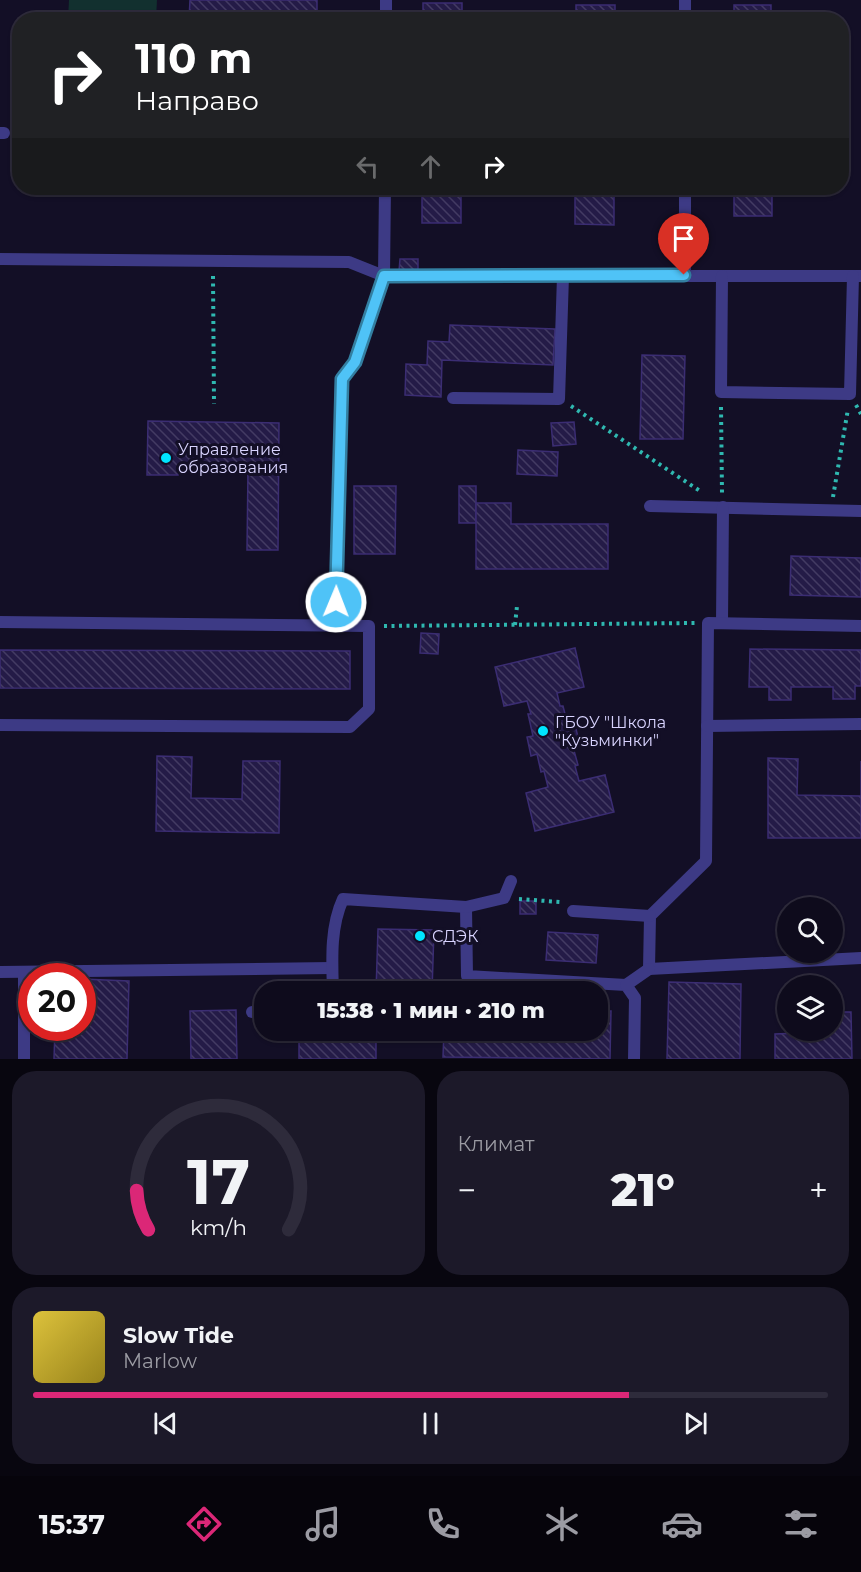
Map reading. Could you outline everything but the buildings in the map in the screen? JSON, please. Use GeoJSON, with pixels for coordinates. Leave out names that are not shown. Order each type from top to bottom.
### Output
{"type":"FeatureCollection","features":[{"type":"Feature","properties":{"kind":"lane"},"geometry":{"type":"LineString","coordinates":[[336,625],[342,379],[355,362],[384,276],[385,195]]}},
{"type":"Feature","properties":{"kind":"lane"},"geometry":{"type":"LineString","coordinates":[[684,275],[685,195]]}},
{"type":"Feature","properties":{"kind":"lane"},"geometry":{"type":"LineString","coordinates":[[0,259],[349,262],[384,276],[684,275],[857,276],[850,394],[721,392],[722,276]]}},
{"type":"Feature","properties":{"kind":"lane"},"geometry":{"type":"LineString","coordinates":[[453,398],[559,399],[563,276]]}},
{"type":"Feature","properties":{"kind":"lane"},"geometry":{"type":"LineString","coordinates":[[650,506],[861,511]]}},
{"type":"Feature","properties":{"kind":"lane"},"geometry":{"type":"LineString","coordinates":[[722,623],[723,507]]}},
{"type":"Feature","properties":{"kind":"lane"},"geometry":{"type":"LineString","coordinates":[[0,622],[369,626],[369,708],[350,727],[0,725]]}},
{"type":"Feature","properties":{"kind":"lane"},"geometry":{"type":"LineString","coordinates":[[648,969],[650,916],[706,861],[708,623],[861,626]]}},
{"type":"Feature","properties":{"kind":"lane"},"geometry":{"type":"LineString","coordinates":[[707,726],[861,724]]}},
{"type":"Feature","properties":{"kind":"lane"},"geometry":{"type":"LineString","coordinates":[[333,981],[335,916],[343,899],[466,907],[504,898],[511,881]]}},
{"type":"Feature","properties":{"kind":"lane"},"geometry":{"type":"LineString","coordinates":[[466,907],[467,976],[626,985],[648,969],[861,958]]}},
{"type":"Feature","properties":{"kind":"lane"},"geometry":{"type":"LineString","coordinates":[[573,911],[650,916]]}},
{"type":"Feature","properties":{"kind":"lane"},"geometry":{"type":"LineString","coordinates":[[96,971],[332,968]]}},
{"type":"Feature","properties":{"kind":"lane"},"geometry":{"type":"LineString","coordinates":[[0,972],[18,972]]}},
{"type":"Feature","properties":{"kind":"lane"},"geometry":{"type":"LineString","coordinates":[[626,985],[635,998],[634,1059]]}},
{"type":"Feature","properties":{"kind":"lane"},"geometry":{"type":"LineString","coordinates":[[24,1041],[24,1059]]}},
{"type":"Feature","properties":{"kind":"path"},"geometry":{"type":"LineString","coordinates":[[213,261],[214,404]]}},
{"type":"Feature","properties":{"kind":"path"},"geometry":{"type":"LineString","coordinates":[[721,392],[723,507]]}},
{"type":"Feature","properties":{"kind":"path"},"geometry":{"type":"LineString","coordinates":[[831,510],[850,394]]}},
{"type":"Feature","properties":{"kind":"path"},"geometry":{"type":"LineString","coordinates":[[559,399],[723,507]]}},
{"type":"Feature","properties":{"kind":"path"},"geometry":{"type":"LineString","coordinates":[[515,625],[517,606]]}},
{"type":"Feature","properties":{"kind":"path"},"geometry":{"type":"LineString","coordinates":[[369,626],[708,623]]}},
{"type":"Feature","properties":{"kind":"path"},"geometry":{"type":"LineString","coordinates":[[504,898],[560,902]]}},
{"type":"Feature","properties":{"kind":"green space"},"geometry":{"type":"Polygon","coordinates":[[[69,0],[157,0],[156,12],[68,12],[69,0]]]}},
{"type":"Feature","properties":{"kind":"place","name":"Управление образования"},"geometry":{"type":"Point","coordinates":[166,458]}},
{"type":"Feature","properties":{"kind":"place","name":"ГБОУ \"Школа \"Кузьминки\""},"geometry":{"type":"Point","coordinates":[543,731]}},
{"type":"Feature","properties":{"kind":"place","name":"СДЭК"},"geometry":{"type":"Point","coordinates":[420,936]}},
{"type":"Feature","properties":{"kind":"route"},"geometry":{"type":"LineString","coordinates":[[336,602],[342,379],[355,362],[384,276],[684,275]]}}]}
